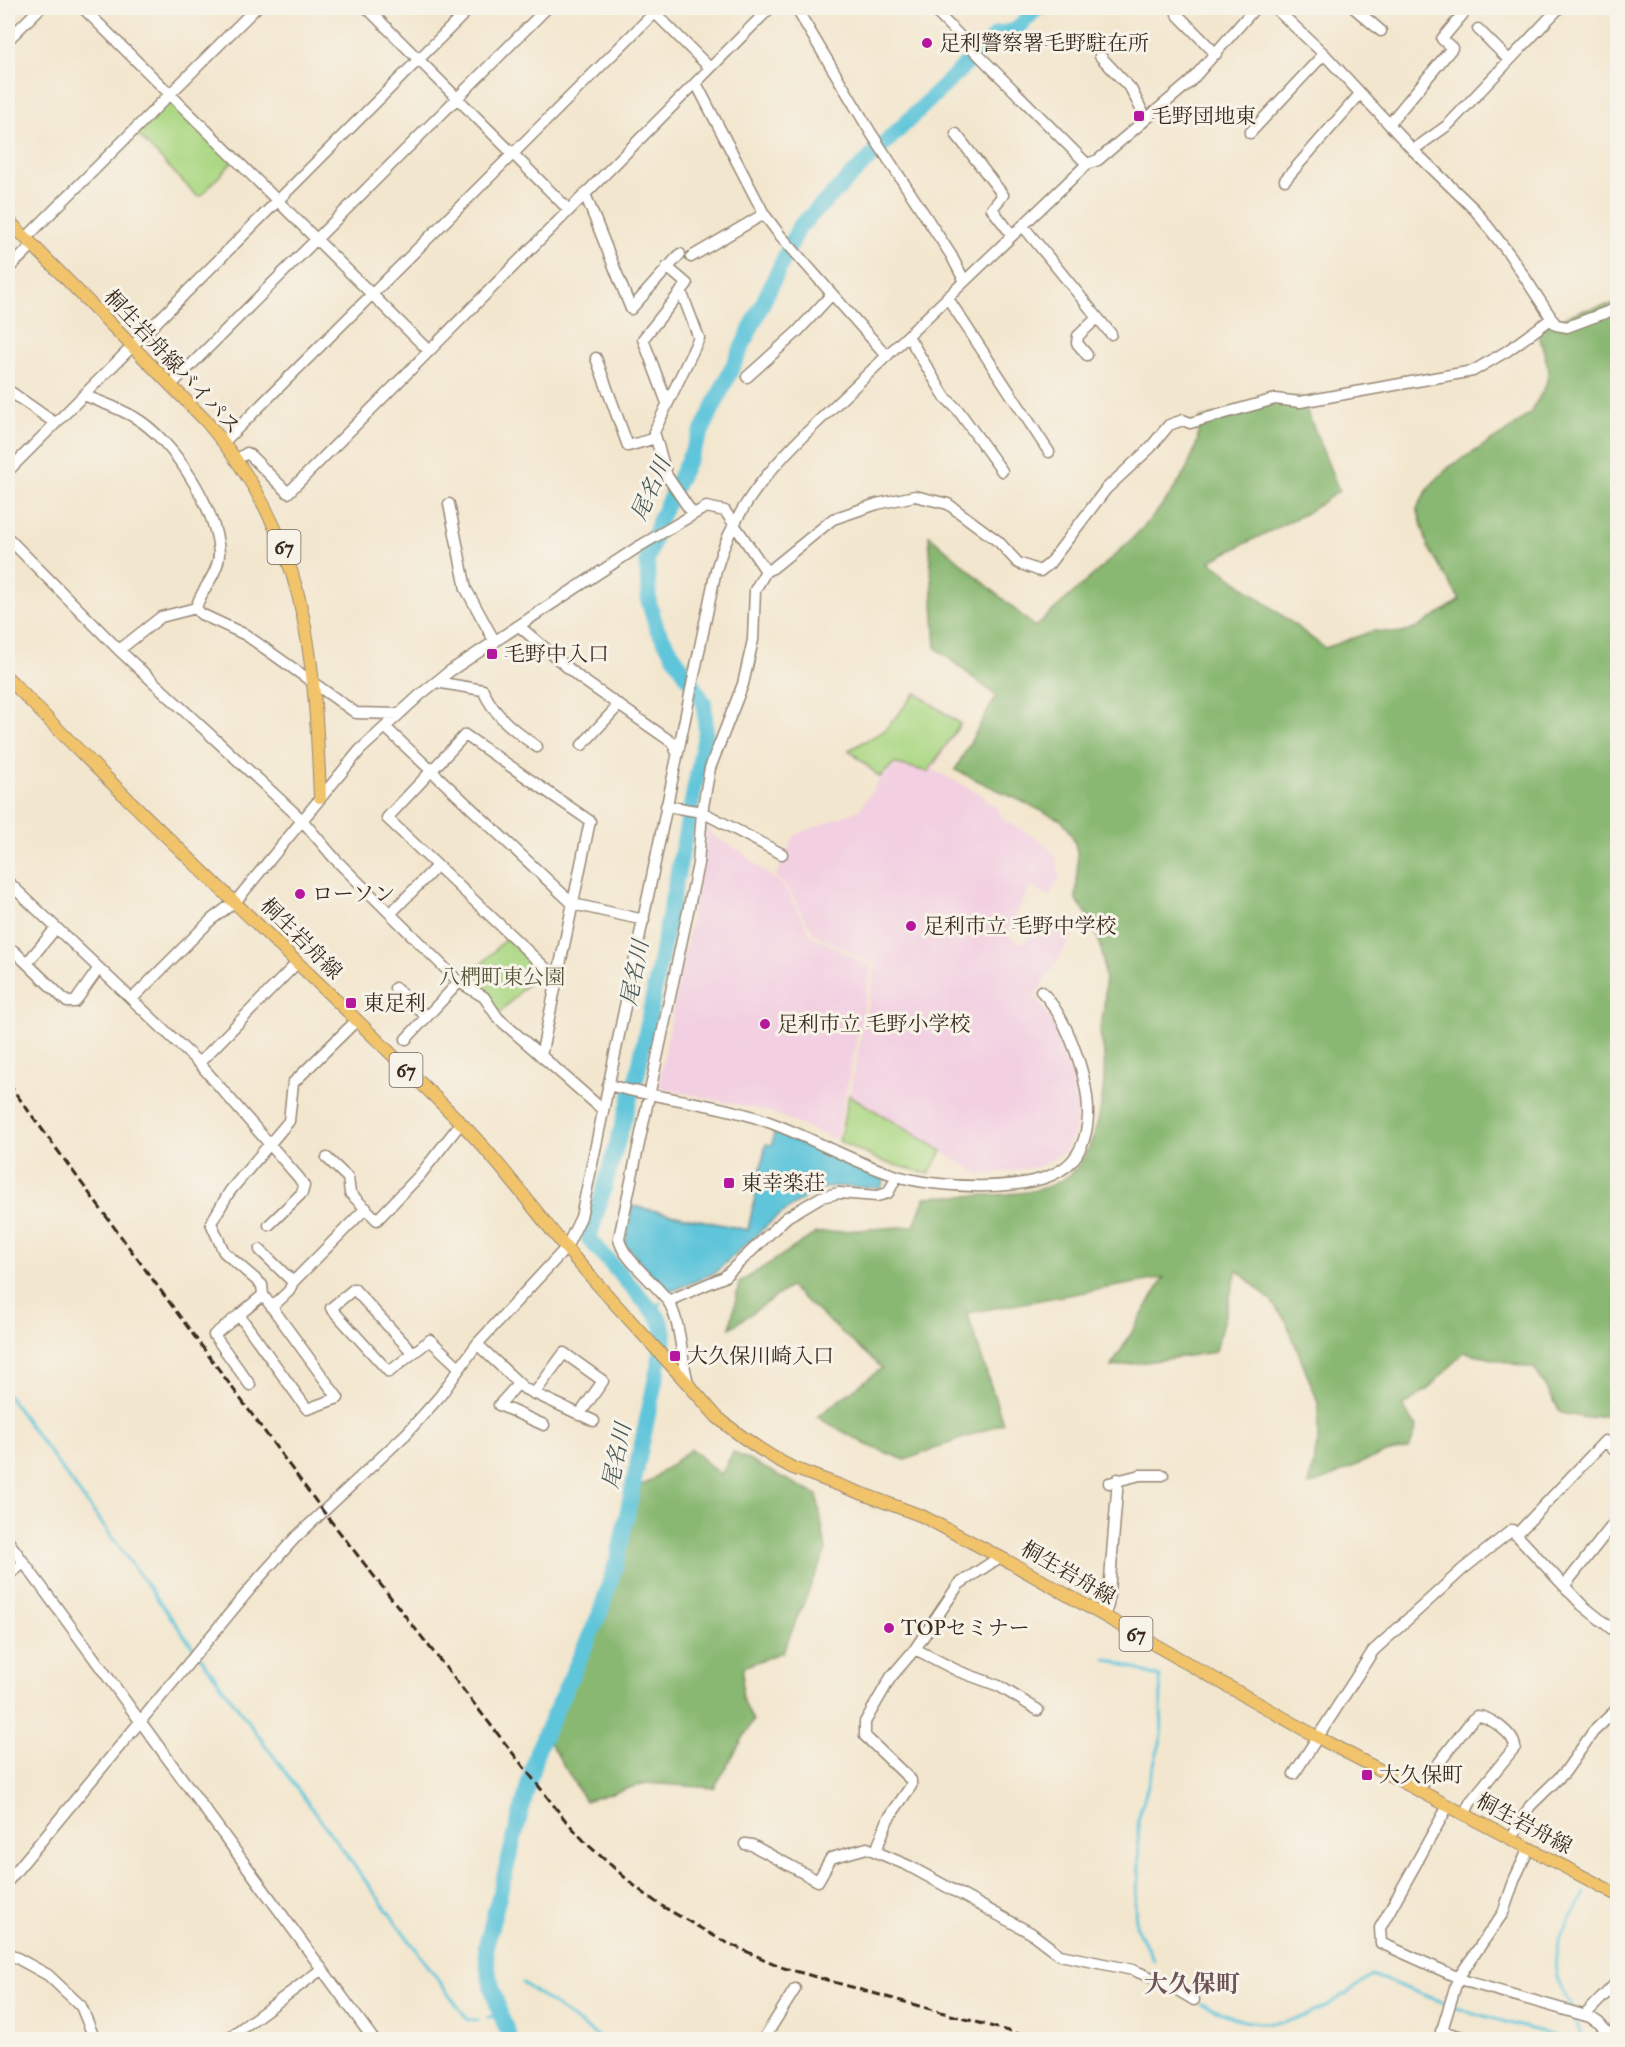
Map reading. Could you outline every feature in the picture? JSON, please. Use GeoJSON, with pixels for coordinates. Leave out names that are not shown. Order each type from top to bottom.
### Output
{"type":"FeatureCollection","features":[{"type":"Feature","properties":{"kind":"main road","name":"桐生岩舟線バイパス"},"geometry":{"type":"LineString","coordinates":[[8,220],[172,384],[224,442],[260,497],[290,562],[307,624],[314,683],[320,796]]}},
{"type":"Feature","properties":{"kind":"main road","name":"桐生岩舟線"},"geometry":{"type":"LineString","coordinates":[[8,678],[236,901],[296,964],[461,1123],[513,1181],[566,1248],[654,1344],[717,1418],[774,1459],[922,1516],[1000,1557],[1319,1738],[1617,1895]]}},
{"type":"Feature","properties":{"kind":"street"},"geometry":{"type":"LineString","coordinates":[[8,40],[40,8]]}},
{"type":"Feature","properties":{"kind":"street"},"geometry":{"type":"LineString","coordinates":[[83,8],[429,351]]}},
{"type":"Feature","properties":{"kind":"street"},"geometry":{"type":"LineString","coordinates":[[8,269],[29,242],[170,94],[256,8]]}},
{"type":"Feature","properties":{"kind":"street"},"geometry":{"type":"LineString","coordinates":[[367,8],[569,210]]}},
{"type":"Feature","properties":{"kind":"street"},"geometry":{"type":"LineString","coordinates":[[8,471],[470,8]]}},
{"type":"Feature","properties":{"kind":"street"},"geometry":{"type":"LineString","coordinates":[[172,384],[547,8]]}},
{"type":"Feature","properties":{"kind":"street"},"geometry":{"type":"LineString","coordinates":[[236,460],[247,453],[288,493],[771,8]]}},
{"type":"Feature","properties":{"kind":"street"},"geometry":{"type":"LineString","coordinates":[[796,8],[871,133],[951,255],[964,280]]}},
{"type":"Feature","properties":{"kind":"street"},"geometry":{"type":"LineString","coordinates":[[932,8],[1087,164]]}},
{"type":"Feature","properties":{"kind":"street"},"geometry":{"type":"LineString","coordinates":[[8,1881],[295,1538],[405,1434],[477,1344],[566,1248],[580,1217],[644,920],[671,807],[676,751],[718,561],[734,522],[747,499],[779,459],[1087,164],[1098,160],[1190,82],[1255,8]]}},
{"type":"Feature","properties":{"kind":"street"},"geometry":{"type":"LineString","coordinates":[[1275,8],[1324,54],[1413,150],[1475,210],[1510,255],[1551,319],[1561,328],[1617,308]]}},
{"type":"Feature","properties":{"kind":"street"},"geometry":{"type":"LineString","coordinates":[[1354,8],[1381,31]]}},
{"type":"Feature","properties":{"kind":"street"},"geometry":{"type":"LineString","coordinates":[[1541,8],[1550,16]]}},
{"type":"Feature","properties":{"kind":"street"},"geometry":{"type":"LineString","coordinates":[[1413,150],[1448,125],[1558,8]]}},
{"type":"Feature","properties":{"kind":"street"},"geometry":{"type":"LineString","coordinates":[[224,442],[513,154],[654,9],[710,68]]}},
{"type":"Feature","properties":{"kind":"street"},"geometry":{"type":"LineString","coordinates":[[1177,14],[1216,54]]}},
{"type":"Feature","properties":{"kind":"street"},"geometry":{"type":"LineString","coordinates":[[1389,124],[1452,48],[1443,39],[1463,14]]}},
{"type":"Feature","properties":{"kind":"street"},"geometry":{"type":"LineString","coordinates":[[1478,29],[1509,60]]}},
{"type":"Feature","properties":{"kind":"street"},"geometry":{"type":"LineString","coordinates":[[1250,133],[1324,54]]}},
{"type":"Feature","properties":{"kind":"street"},"geometry":{"type":"LineString","coordinates":[[1100,57],[1131,89],[1146,119]]}},
{"type":"Feature","properties":{"kind":"street"},"geometry":{"type":"LineString","coordinates":[[696,82],[764,214],[778,234],[887,356]]}},
{"type":"Feature","properties":{"kind":"street"},"geometry":{"type":"LineString","coordinates":[[1285,180],[1360,94]]}},
{"type":"Feature","properties":{"kind":"street"},"geometry":{"type":"LineString","coordinates":[[956,134],[1003,195],[992,209],[1012,235]]}},
{"type":"Feature","properties":{"kind":"street"},"geometry":{"type":"LineString","coordinates":[[585,194],[631,309],[667,267],[764,214]]}},
{"type":"Feature","properties":{"kind":"street"},"geometry":{"type":"LineString","coordinates":[[1023,226],[1111,334]]}},
{"type":"Feature","properties":{"kind":"street"},"geometry":{"type":"LineString","coordinates":[[667,267],[687,284],[643,339],[667,403]]}},
{"type":"Feature","properties":{"kind":"street"},"geometry":{"type":"LineString","coordinates":[[681,291],[699,338],[654,432],[667,476],[692,513]]}},
{"type":"Feature","properties":{"kind":"street"},"geometry":{"type":"LineString","coordinates":[[747,377],[797,332],[832,294]]}},
{"type":"Feature","properties":{"kind":"street"},"geometry":{"type":"LineString","coordinates":[[947,297],[1049,452]]}},
{"type":"Feature","properties":{"kind":"street"},"geometry":{"type":"LineString","coordinates":[[1087,355],[1077,343],[1078,336],[1097,318]]}},
{"type":"Feature","properties":{"kind":"street"},"geometry":{"type":"LineString","coordinates":[[688,1383],[680,1348],[679,1329],[668,1301],[619,1245],[644,1092],[698,864],[699,812],[710,768],[742,684],[753,640],[755,590],[766,571],[773,568],[802,541],[833,519],[877,504],[915,496],[948,504],[999,542],[1021,566],[1040,571],[1048,564],[1106,489],[1150,448],[1169,425],[1176,421],[1190,423],[1275,399],[1300,402],[1462,374],[1473,371],[1507,351],[1551,319]]}},
{"type":"Feature","properties":{"kind":"street"},"geometry":{"type":"LineString","coordinates":[[908,336],[945,397],[958,410],[1002,471]]}},
{"type":"Feature","properties":{"kind":"street"},"geometry":{"type":"LineString","coordinates":[[596,358],[628,447],[656,438]]}},
{"type":"Feature","properties":{"kind":"street"},"geometry":{"type":"LineString","coordinates":[[8,390],[55,423]]}},
{"type":"Feature","properties":{"kind":"street"},"geometry":{"type":"LineString","coordinates":[[84,395],[136,417],[176,454],[194,483],[211,520],[219,554],[217,568],[196,608],[161,617],[119,650]]}},
{"type":"Feature","properties":{"kind":"street"},"geometry":{"type":"LineString","coordinates":[[449,504],[466,589],[495,642]]}},
{"type":"Feature","properties":{"kind":"street"},"geometry":{"type":"LineString","coordinates":[[132,999],[212,919],[236,901],[360,750],[436,682],[495,642],[662,531],[706,507],[725,511],[766,571]]}},
{"type":"Feature","properties":{"kind":"street"},"geometry":{"type":"LineString","coordinates":[[8,538],[119,650],[302,820],[334,859],[459,982],[484,997],[498,1018],[603,1110]]}},
{"type":"Feature","properties":{"kind":"street"},"geometry":{"type":"LineString","coordinates":[[196,608],[201,614],[246,635],[356,713],[399,714]]}},
{"type":"Feature","properties":{"kind":"street"},"geometry":{"type":"LineString","coordinates":[[519,626],[580,678],[673,743],[676,751]]}},
{"type":"Feature","properties":{"kind":"street"},"geometry":{"type":"LineString","coordinates":[[436,682],[483,690],[489,704],[509,727],[537,747]]}},
{"type":"Feature","properties":{"kind":"street"},"geometry":{"type":"LineString","coordinates":[[582,745],[619,705]]}},
{"type":"Feature","properties":{"kind":"street"},"geometry":{"type":"LineString","coordinates":[[385,727],[573,904],[644,920]]}},
{"type":"Feature","properties":{"kind":"street"},"geometry":{"type":"LineString","coordinates":[[541,1056],[590,821],[465,735],[387,818],[557,979]]}},
{"type":"Feature","properties":{"kind":"street"},"geometry":{"type":"LineString","coordinates":[[671,807],[699,812],[782,854]]}},
{"type":"Feature","properties":{"kind":"street"},"geometry":{"type":"LineString","coordinates":[[391,913],[437,866]]}},
{"type":"Feature","properties":{"kind":"street"},"geometry":{"type":"LineString","coordinates":[[8,882],[199,1063],[304,1186],[302,1192],[269,1225]]}},
{"type":"Feature","properties":{"kind":"street"},"geometry":{"type":"LineString","coordinates":[[27,963],[56,928]]}},
{"type":"Feature","properties":{"kind":"street"},"geometry":{"type":"LineString","coordinates":[[14,951],[67,1002],[75,1002],[99,968]]}},
{"type":"Feature","properties":{"kind":"street"},"geometry":{"type":"LineString","coordinates":[[199,1063],[296,964]]}},
{"type":"Feature","properties":{"kind":"street"},"geometry":{"type":"LineString","coordinates":[[406,1039],[459,982]]}},
{"type":"Feature","properties":{"kind":"street"},"geometry":{"type":"LineString","coordinates":[[395,988],[427,1017]]}},
{"type":"Feature","properties":{"kind":"street"},"geometry":{"type":"LineString","coordinates":[[608,1085],[765,1120],[897,1176],[929,1182],[1008,1185],[1050,1176],[1071,1162],[1080,1149],[1086,1134],[1088,1115],[1085,1088],[1058,1010],[1041,991]]}},
{"type":"Feature","properties":{"kind":"street"},"geometry":{"type":"LineString","coordinates":[[239,1315],[307,1409],[338,1398],[263,1295],[262,1285],[224,1251],[211,1223],[230,1191],[290,1121],[293,1083],[356,1021]]}},
{"type":"Feature","properties":{"kind":"street"},"geometry":{"type":"LineString","coordinates":[[327,1158],[348,1178],[350,1193],[377,1220],[384,1215],[461,1123]]}},
{"type":"Feature","properties":{"kind":"street"},"geometry":{"type":"LineString","coordinates":[[668,1301],[724,1277],[787,1217],[821,1197],[839,1193],[877,1196],[888,1193],[897,1176]]}},
{"type":"Feature","properties":{"kind":"street"},"geometry":{"type":"LineString","coordinates":[[272,1307],[289,1291],[293,1282],[366,1208]]}},
{"type":"Feature","properties":{"kind":"street"},"geometry":{"type":"LineString","coordinates":[[260,1250],[293,1282]]}},
{"type":"Feature","properties":{"kind":"street"},"geometry":{"type":"LineString","coordinates":[[413,1353],[354,1289],[331,1308],[389,1372],[430,1340],[460,1368]]}},
{"type":"Feature","properties":{"kind":"street"},"geometry":{"type":"LineString","coordinates":[[250,1384],[214,1335],[263,1295]]}},
{"type":"Feature","properties":{"kind":"street"},"geometry":{"type":"LineString","coordinates":[[477,1344],[518,1384],[534,1394],[594,1421]]}},
{"type":"Feature","properties":{"kind":"street"},"geometry":{"type":"LineString","coordinates":[[534,1394],[564,1353],[603,1382],[579,1414]]}},
{"type":"Feature","properties":{"kind":"street"},"geometry":{"type":"LineString","coordinates":[[518,1384],[500,1405],[544,1425]]}},
{"type":"Feature","properties":{"kind":"street"},"geometry":{"type":"LineString","coordinates":[[1516,1535],[1605,1441],[1617,1454]]}},
{"type":"Feature","properties":{"kind":"street"},"geometry":{"type":"LineString","coordinates":[[1104,1616],[1108,1605],[1114,1481],[1163,1475]]}},
{"type":"Feature","properties":{"kind":"street"},"geometry":{"type":"LineString","coordinates":[[1565,1585],[1617,1518]]}},
{"type":"Feature","properties":{"kind":"street"},"geometry":{"type":"LineString","coordinates":[[1294,1774],[1374,1651],[1463,1569],[1512,1530],[1582,1605],[1617,1634]]}},
{"type":"Feature","properties":{"kind":"street"},"geometry":{"type":"LineString","coordinates":[[8,1541],[374,2040]]}},
{"type":"Feature","properties":{"kind":"street"},"geometry":{"type":"LineString","coordinates":[[876,1851],[888,1819],[911,1786],[911,1780],[865,1736],[863,1727],[891,1677],[915,1649],[960,1582],[1000,1557]]}},
{"type":"Feature","properties":{"kind":"street"},"geometry":{"type":"LineString","coordinates":[[8,1575],[24,1563]]}},
{"type":"Feature","properties":{"kind":"street"},"geometry":{"type":"LineString","coordinates":[[915,1649],[958,1671],[999,1686],[1038,1710]]}},
{"type":"Feature","properties":{"kind":"street"},"geometry":{"type":"LineString","coordinates":[[1511,1839],[1530,1806],[1565,1772],[1593,1732],[1617,1707]]}},
{"type":"Feature","properties":{"kind":"street"},"geometry":{"type":"LineString","coordinates":[[1418,1790],[1472,1720],[1477,1716],[1487,1718],[1512,1738],[1515,1747],[1471,1801],[1464,1815]]}},
{"type":"Feature","properties":{"kind":"street"},"geometry":{"type":"LineString","coordinates":[[1448,1806],[1379,1933],[1381,1943],[1458,1978],[1585,2015],[1599,2023],[1614,2040]]}},
{"type":"Feature","properties":{"kind":"street"},"geometry":{"type":"LineString","coordinates":[[745,1844],[752,1845],[818,1881],[834,1857],[863,1848],[876,1851],[909,1866],[1031,1933],[1060,1955],[1132,1970],[1169,1985],[1194,2000]]}},
{"type":"Feature","properties":{"kind":"street"},"geometry":{"type":"LineString","coordinates":[[1473,2040],[1440,2035],[1458,1978],[1503,1913],[1515,1878],[1529,1848]]}},
{"type":"Feature","properties":{"kind":"street"},"geometry":{"type":"LineString","coordinates":[[8,1953],[48,1975],[81,2006],[95,2040]]}},
{"type":"Feature","properties":{"kind":"street"},"geometry":{"type":"LineString","coordinates":[[226,2040],[322,1969]]}},
{"type":"Feature","properties":{"kind":"street"},"geometry":{"type":"LineString","coordinates":[[1585,2015],[1617,1981]]}},
{"type":"Feature","properties":{"kind":"street"},"geometry":{"type":"LineString","coordinates":[[768,2038],[795,1989]]}},
{"type":"Feature","properties":{"kind":"shaded area","name":"足利市立 毛野中学校"},"geometry":{"type":"Polygon","coordinates":[[[916,690],[962,723],[933,770],[975,791],[994,805],[1005,821],[1045,843],[1056,857],[1060,875],[1050,896],[1030,887],[1006,935],[1021,943],[1026,941],[1047,919],[1073,936],[1035,996],[1052,1021],[1071,1071],[1079,1108],[1076,1128],[1065,1152],[1038,1167],[981,1175],[849,1095],[876,965],[813,933],[787,887],[775,877],[795,835],[859,810],[880,779],[846,750],[883,731],[916,690]]]}},
{"type":"Feature","properties":{"kind":"shaded area","name":"足利市立 毛野小学校"},"geometry":{"type":"Polygon","coordinates":[[[706,825],[712,835],[740,851],[785,888],[811,935],[872,966],[836,1140],[770,1112],[662,1088],[659,1082],[706,842],[706,825]]]}},
{"type":"Feature","properties":{"kind":"green space"},"geometry":{"type":"Polygon","coordinates":[[[166,102],[173,102],[233,161],[201,196],[197,196],[137,134],[166,102]]]}},
{"type":"Feature","properties":{"kind":"green space"},"geometry":{"type":"Polygon","coordinates":[[[1617,303],[1617,1413],[1587,1418],[1561,1413],[1535,1369],[1464,1352],[1426,1391],[1402,1406],[1417,1427],[1409,1449],[1382,1454],[1309,1485],[1318,1440],[1318,1402],[1286,1321],[1270,1300],[1237,1270],[1215,1352],[1111,1367],[1164,1278],[967,1313],[1003,1423],[905,1460],[867,1445],[817,1417],[882,1368],[790,1287],[730,1328],[739,1283],[816,1233],[914,1226],[925,1197],[1019,1193],[1054,1184],[1068,1176],[1087,1152],[1101,1103],[1104,1056],[1100,1029],[1104,1007],[1104,964],[1098,936],[1085,911],[1076,900],[1078,857],[1073,838],[1061,820],[955,770],[996,696],[936,648],[929,535],[1035,627],[1104,566],[1151,518],[1171,493],[1187,468],[1197,442],[1198,419],[1301,396],[1339,491],[1308,512],[1210,561],[1325,648],[1373,631],[1402,633],[1417,628],[1460,600],[1428,547],[1417,508],[1430,486],[1449,467],[1509,430],[1531,412],[1546,385],[1549,370],[1537,328],[1580,311],[1617,303]]]}},
{"type":"Feature","properties":{"kind":"green space"},"geometry":{"type":"Polygon","coordinates":[[[916,693],[960,724],[928,772],[894,763],[880,777],[849,750],[884,731],[916,693]]]}},
{"type":"Feature","properties":{"kind":"green space","name":"八椚町東公園"},"geometry":{"type":"Polygon","coordinates":[[[507,937],[541,969],[500,1013],[466,981],[507,937]]]}},
{"type":"Feature","properties":{"kind":"green space"},"geometry":{"type":"Polygon","coordinates":[[[849,1095],[942,1151],[929,1174],[883,1162],[839,1141],[849,1095]]]}},
{"type":"Feature","properties":{"kind":"green space"},"geometry":{"type":"Polygon","coordinates":[[[691,1449],[721,1475],[733,1452],[817,1495],[826,1550],[783,1652],[743,1667],[742,1698],[753,1721],[714,1788],[646,1783],[585,1801],[549,1741],[612,1592],[638,1486],[647,1483],[691,1449]]]}},
{"type":"Feature","properties":{"kind":"water"},"geometry":{"type":"Polygon","coordinates":[[[774,1132],[884,1179],[881,1188],[834,1186],[816,1190],[774,1219],[714,1273],[667,1293],[625,1244],[632,1206],[748,1230],[766,1144],[772,1145],[774,1132]]]}},
{"type":"Feature","properties":{"kind":"waterway","name":"尾名川"},"geometry":{"type":"LineString","coordinates":[[511,2040],[494,1994],[488,1970],[486,1946],[537,1751],[600,1613],[618,1557],[665,1334],[659,1318],[589,1239],[638,1072],[706,731],[704,703],[657,629],[649,603],[647,561],[660,519],[799,227],[997,34],[1015,31],[1037,8]]}},
{"type":"Feature","properties":{"kind":"waterway"},"geometry":{"type":"LineString","coordinates":[[653,1311],[660,1303]]}},
{"type":"Feature","properties":{"kind":"waterway"},"geometry":{"type":"LineString","coordinates":[[8,1396],[195,1650]]}},
{"type":"Feature","properties":{"kind":"waterway"},"geometry":{"type":"LineString","coordinates":[[199,1655],[468,2020],[478,2020]]}},
{"type":"Feature","properties":{"kind":"waterway"},"geometry":{"type":"LineString","coordinates":[[1106,1659],[1160,1677],[1162,1736],[1138,1820],[1139,1877],[1135,1902],[1136,1927],[1154,1960]]}},
{"type":"Feature","properties":{"kind":"waterway"},"geometry":{"type":"LineString","coordinates":[[1572,2010],[1558,1980],[1557,1950],[1564,1930],[1585,1893]]}},
{"type":"Feature","properties":{"kind":"waterway"},"geometry":{"type":"LineString","coordinates":[[1201,2004],[1245,2021],[1280,2022],[1313,2013],[1343,1996],[1372,1975],[1447,2004]]}},
{"type":"Feature","properties":{"kind":"waterway"},"geometry":{"type":"LineString","coordinates":[[523,1983],[603,2040]]}},
{"type":"Feature","properties":{"kind":"waterway"},"geometry":{"type":"LineString","coordinates":[[1453,2007],[1569,2040]]}},
{"type":"Feature","properties":{"kind":"waterway"},"geometry":{"type":"LineString","coordinates":[[488,2017],[500,2016]]}},
{"type":"Feature","properties":{"kind":"waterway"},"geometry":{"type":"LineString","coordinates":[[1574,2016],[1585,2040]]}},
{"type":"Feature","properties":{"kind":"railway"},"geometry":{"type":"LineString","coordinates":[[8,1083],[323,1511],[566,1821],[587,1844],[660,1905],[723,1941],[784,1968],[1040,2040]]}},
{"type":"Feature","properties":{"kind":"place","name":"足利警察署毛野駐在所"},"geometry":{"type":"Point","coordinates":[927,43]}},
{"type":"Feature","properties":{"kind":"place","name":"毛野団地東"},"geometry":{"type":"Point","coordinates":[1139,116]}},
{"type":"Feature","properties":{"kind":"place","name":"毛野中入口"},"geometry":{"type":"Point","coordinates":[492,654]}},
{"type":"Feature","properties":{"kind":"place","name":"ローソン"},"geometry":{"type":"Point","coordinates":[300,894]}},
{"type":"Feature","properties":{"kind":"place","name":"足利市立 毛野中学校"},"geometry":{"type":"Point","coordinates":[911,926]}},
{"type":"Feature","properties":{"kind":"place","name":"東足利"},"geometry":{"type":"Point","coordinates":[351,1003]}},
{"type":"Feature","properties":{"kind":"place","name":"足利市立 毛野小学校"},"geometry":{"type":"Point","coordinates":[765,1024]}},
{"type":"Feature","properties":{"kind":"place","name":"東幸楽荘"},"geometry":{"type":"Point","coordinates":[729,1183]}},
{"type":"Feature","properties":{"kind":"place","name":"大久保川崎入口"},"geometry":{"type":"Point","coordinates":[675,1356]}},
{"type":"Feature","properties":{"kind":"place","name":"TOPセミナー"},"geometry":{"type":"Point","coordinates":[889,1628]}},
{"type":"Feature","properties":{"kind":"place","name":"大久保町"},"geometry":{"type":"Point","coordinates":[1367,1775]}},
{"type":"Feature","properties":{"kind":"district","name":"大久保町"},"geometry":{"type":"Point","coordinates":[1192,1984]}}]}
